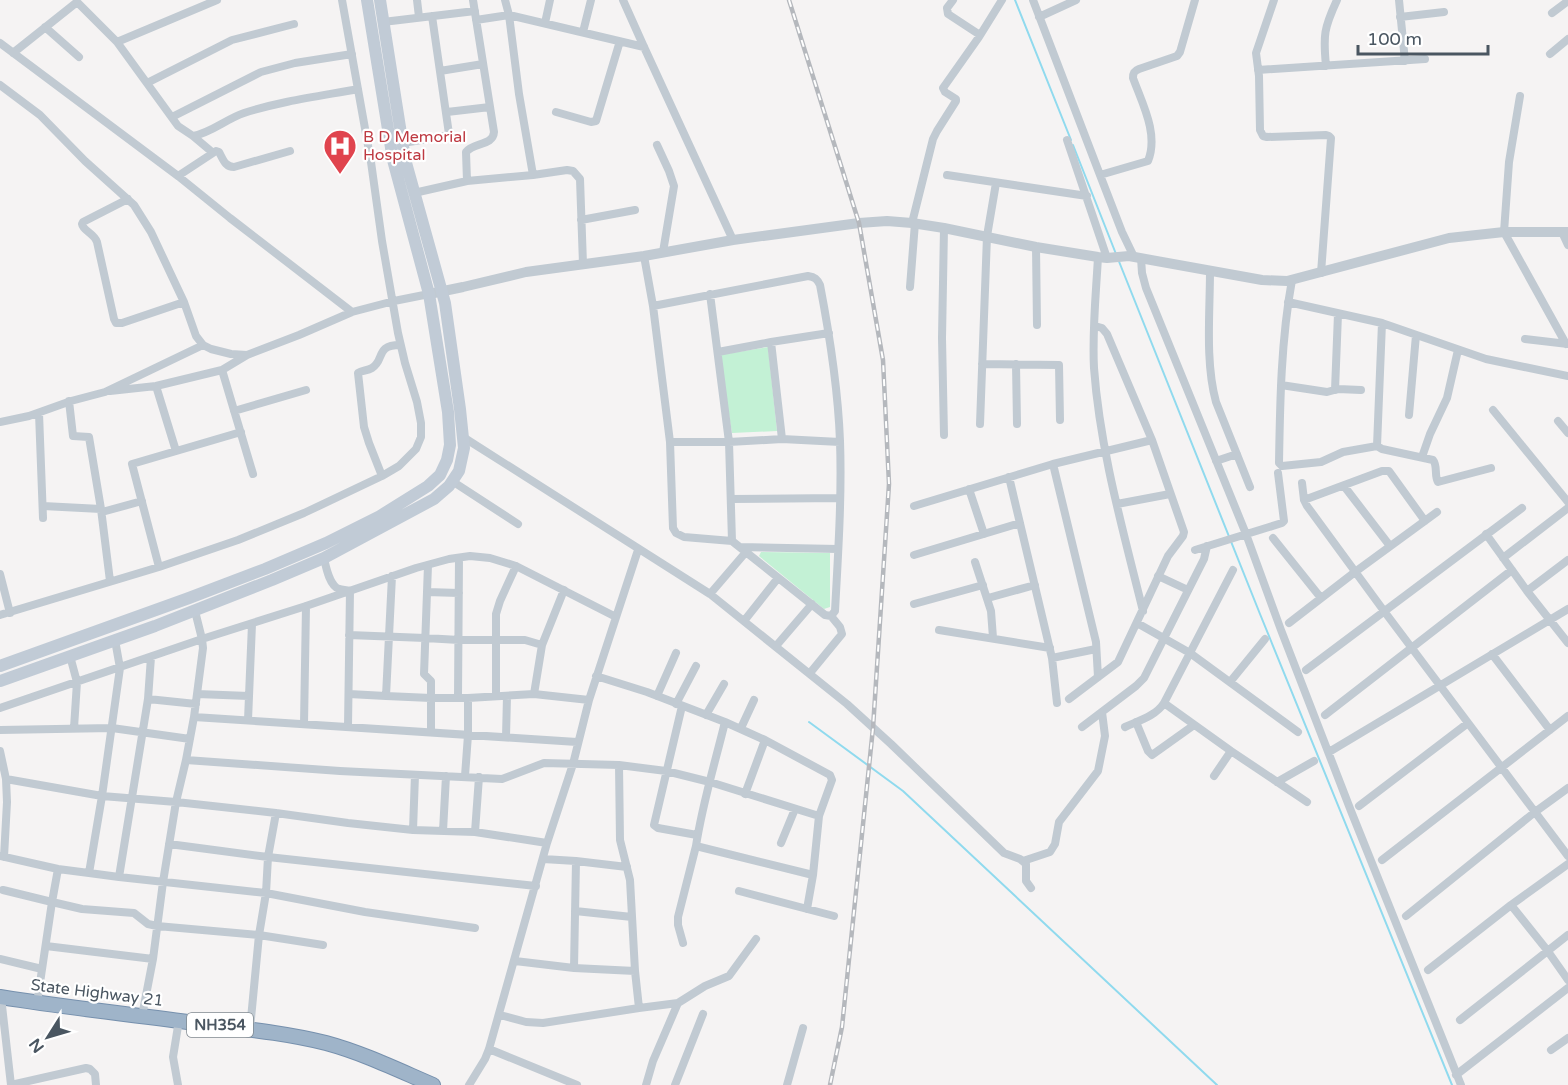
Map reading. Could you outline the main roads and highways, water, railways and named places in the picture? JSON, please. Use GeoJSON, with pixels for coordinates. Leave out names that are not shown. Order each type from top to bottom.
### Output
{"type":"FeatureCollection","features":[{"type":"Feature","properties":{"kind":"highway","name":"State Highway 21"},"geometry":{"type":"LineString","coordinates":[[0,997],[290,1035],[330,1044],[433,1085]]}},
{"type":"Feature","properties":{"kind":"main road"},"geometry":{"type":"LineString","coordinates":[[0,681],[195,611],[324,558],[434,499],[452,482],[459,471],[464,448],[445,303],[435,292],[393,160],[367,0]]}},
{"type":"Feature","properties":{"kind":"main road"},"geometry":{"type":"LineString","coordinates":[[0,666],[265,570],[380,516],[428,486],[440,475],[447,460],[450,445],[435,292],[405,159],[380,0]]}},
{"type":"Feature","properties":{"kind":"waterway"},"geometry":{"type":"LineString","coordinates":[[1015,0],[1071,140]]}},
{"type":"Feature","properties":{"kind":"waterway"},"geometry":{"type":"LineString","coordinates":[[1073,145],[1116,254]]}},
{"type":"Feature","properties":{"kind":"waterway"},"geometry":{"type":"LineString","coordinates":[[1118,259],[1452,1085]]}},
{"type":"Feature","properties":{"kind":"waterway"},"geometry":{"type":"LineString","coordinates":[[809,722],[903,791],[1217,1085]]}},
{"type":"Feature","properties":{"kind":"railway"},"geometry":{"type":"LineString","coordinates":[[789,0],[859,223],[883,360],[889,484],[873,728],[842,1027],[830,1085]]}},
{"type":"Feature","properties":{"kind":"place","name":"B D Memorial Hospital"},"geometry":{"type":"Point","coordinates":[340,175]}}]}
